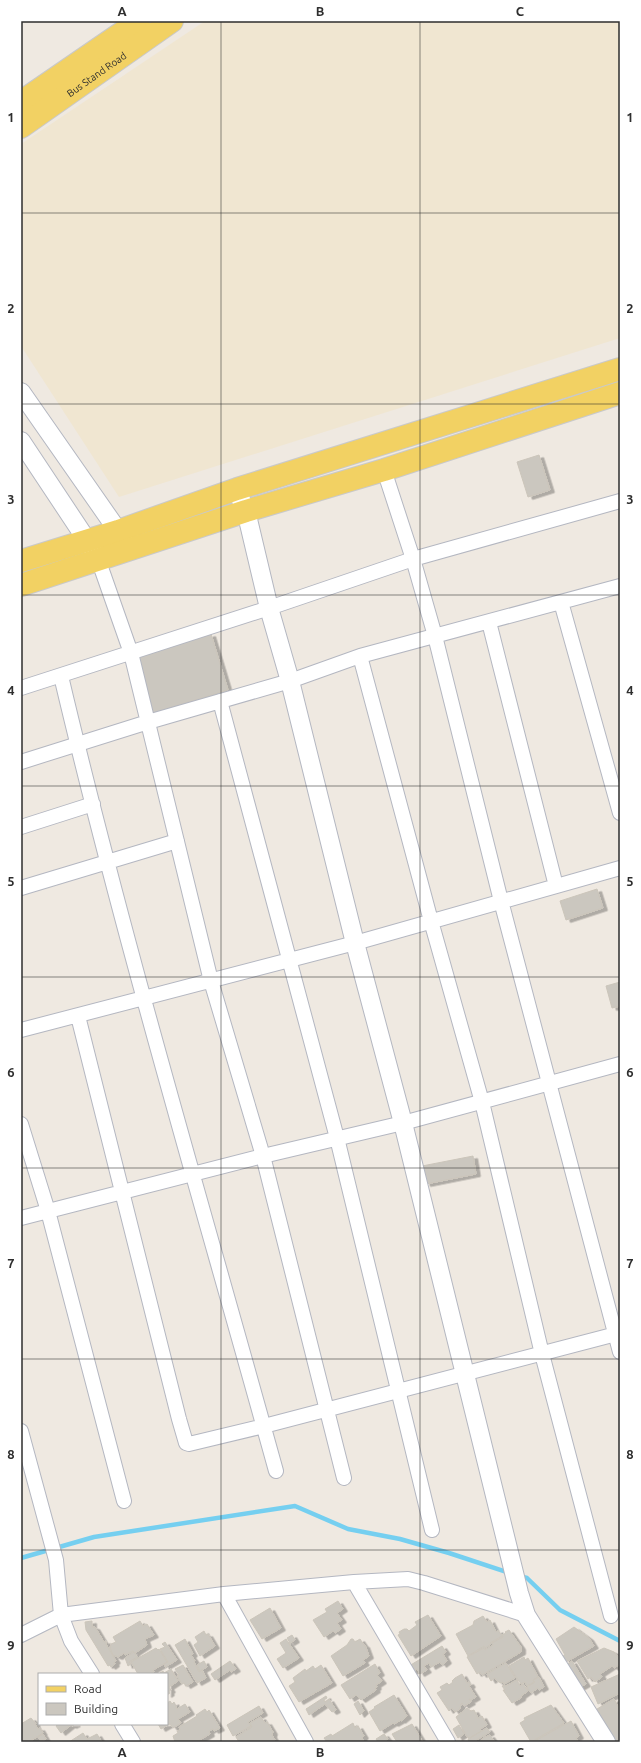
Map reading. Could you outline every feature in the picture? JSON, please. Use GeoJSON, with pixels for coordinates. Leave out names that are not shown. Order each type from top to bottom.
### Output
{"type":"FeatureCollection","features":[{"type":"Feature","properties":{"kind":"main road","name":"Bus Stand Road"},"geometry":{"type":"LineString","coordinates":[[21,102],[139,21]]}},
{"type":"Feature","properties":{"kind":"main road","name":"Bus Stand Road"},"geometry":{"type":"LineString","coordinates":[[21,127],[172,21]]}},
{"type":"Feature","properties":{"kind":"main road"},"geometry":{"type":"LineString","coordinates":[[21,585],[98,559],[124,540],[237,489],[620,369]]}},
{"type":"Feature","properties":{"kind":"main road"},"geometry":{"type":"LineString","coordinates":[[21,561],[88,540],[124,540],[246,511],[384,470],[620,393]]}},
{"type":"Feature","properties":{"kind":"street"},"geometry":{"type":"LineString","coordinates":[[21,392],[124,540]]}},
{"type":"Feature","properties":{"kind":"street"},"geometry":{"type":"LineString","coordinates":[[21,441],[88,540],[98,559],[131,653],[211,981],[263,1156],[344,1478]]}},
{"type":"Feature","properties":{"kind":"street"},"geometry":{"type":"LineString","coordinates":[[384,470],[413,559],[435,636],[501,901],[618,1334],[620,1352]]}},
{"type":"Feature","properties":{"kind":"street"},"geometry":{"type":"LineString","coordinates":[[237,489],[246,511],[269,608],[290,681],[355,943],[403,1123],[519,1593],[526,1615],[606,1742]]}},
{"type":"Feature","properties":{"kind":"street"},"geometry":{"type":"LineString","coordinates":[[21,688],[269,608],[413,559],[620,501]]}},
{"type":"Feature","properties":{"kind":"street"},"geometry":{"type":"LineString","coordinates":[[21,762],[148,722],[290,681],[360,656],[620,586]]}},
{"type":"Feature","properties":{"kind":"street"},"geometry":{"type":"LineString","coordinates":[[561,602],[620,812]]}},
{"type":"Feature","properties":{"kind":"street"},"geometry":{"type":"LineString","coordinates":[[489,622],[556,886]]}},
{"type":"Feature","properties":{"kind":"street"},"geometry":{"type":"LineString","coordinates":[[360,656],[431,921],[482,1102],[542,1354],[612,1616]]}},
{"type":"Feature","properties":{"kind":"street"},"geometry":{"type":"LineString","coordinates":[[61,676],[92,804],[144,998],[276,1471]]}},
{"type":"Feature","properties":{"kind":"street"},"geometry":{"type":"LineString","coordinates":[[220,701],[337,1138],[432,1530]]}},
{"type":"Feature","properties":{"kind":"street"},"geometry":{"type":"LineString","coordinates":[[21,827],[92,804]]}},
{"type":"Feature","properties":{"kind":"street"},"geometry":{"type":"LineString","coordinates":[[21,888],[177,841]]}},
{"type":"Feature","properties":{"kind":"street"},"geometry":{"type":"LineString","coordinates":[[21,1030],[355,943],[620,868]]}},
{"type":"Feature","properties":{"kind":"street"},"geometry":{"type":"LineString","coordinates":[[78,1016],[184,1441],[189,1444],[618,1334]]}},
{"type":"Feature","properties":{"kind":"street"},"geometry":{"type":"LineString","coordinates":[[21,1218],[263,1156],[403,1123],[620,1064]]}},
{"type":"Feature","properties":{"kind":"street"},"geometry":{"type":"LineString","coordinates":[[21,1124],[48,1211],[124,1501]]}},
{"type":"Feature","properties":{"kind":"street"},"geometry":{"type":"LineString","coordinates":[[21,1431],[56,1560],[61,1615],[71,1641],[91,1673]]}},
{"type":"Feature","properties":{"kind":"street"},"geometry":{"type":"LineString","coordinates":[[21,1635],[61,1615],[224,1594],[354,1582],[408,1580],[424,1583],[526,1615]]}},
{"type":"Feature","properties":{"kind":"street"},"geometry":{"type":"LineString","coordinates":[[354,1582],[448,1742]]}},
{"type":"Feature","properties":{"kind":"street"},"geometry":{"type":"LineString","coordinates":[[224,1594],[306,1742]]}},
{"type":"Feature","properties":{"kind":"street"},"geometry":{"type":"LineString","coordinates":[[123,1725],[134,1742]]}},
{"type":"Feature","properties":{"kind":"shaded area"},"geometry":{"type":"Polygon","coordinates":[[[205,21],[620,21],[620,338],[119,497],[21,346],[21,144],[205,21]]]}},
{"type":"Feature","properties":{"kind":"building"},"geometry":{"type":"Polygon","coordinates":[[[539,455],[550,490],[528,497],[517,462],[539,455]]]}},
{"type":"Feature","properties":{"kind":"building"},"geometry":{"type":"Polygon","coordinates":[[[211,634],[228,690],[153,713],[136,656],[211,634]]]}},
{"type":"Feature","properties":{"kind":"building"},"geometry":{"type":"Polygon","coordinates":[[[597,889],[603,908],[566,920],[560,901],[597,889]]]}},
{"type":"Feature","properties":{"kind":"building"},"geometry":{"type":"Polygon","coordinates":[[[620,982],[620,1006],[612,1008],[606,986],[620,982]]]}},
{"type":"Feature","properties":{"kind":"building"},"geometry":{"type":"Polygon","coordinates":[[[473,1156],[476,1174],[426,1184],[422,1166],[473,1156]]]}},
{"type":"Feature","properties":{"kind":"building"},"geometry":{"type":"Polygon","coordinates":[[[338,1601],[343,1609],[337,1613],[342,1620],[337,1623],[341,1629],[335,1633],[333,1631],[324,1637],[313,1620],[327,1612],[325,1609],[338,1601]]]}},
{"type":"Feature","properties":{"kind":"building"},"geometry":{"type":"Polygon","coordinates":[[[270,1608],[281,1628],[262,1639],[250,1620],[270,1608]]]}},
{"type":"Feature","properties":{"kind":"building"},"geometry":{"type":"Polygon","coordinates":[[[428,1615],[441,1636],[411,1656],[398,1635],[400,1634],[399,1632],[404,1629],[409,1631],[417,1625],[415,1622],[428,1615]]]}},
{"type":"Feature","properties":{"kind":"building"},"geometry":{"type":"Polygon","coordinates":[[[483,1616],[487,1622],[490,1620],[496,1632],[498,1630],[502,1636],[490,1643],[491,1644],[485,1648],[484,1646],[468,1656],[456,1634],[473,1625],[474,1621],[483,1616]]]}},
{"type":"Feature","properties":{"kind":"building"},"geometry":{"type":"Polygon","coordinates":[[[92,1621],[92,1627],[95,1627],[104,1642],[106,1641],[106,1644],[116,1661],[111,1667],[110,1665],[108,1666],[86,1630],[85,1622],[92,1621]]]}},
{"type":"Feature","properties":{"kind":"building"},"geometry":{"type":"Polygon","coordinates":[[[140,1621],[143,1626],[147,1624],[154,1635],[145,1639],[147,1645],[135,1653],[133,1651],[125,1655],[124,1653],[118,1657],[113,1655],[110,1648],[111,1644],[116,1642],[113,1637],[140,1621]]]}},
{"type":"Feature","properties":{"kind":"building"},"geometry":{"type":"Polygon","coordinates":[[[574,1627],[589,1638],[594,1646],[566,1662],[563,1656],[565,1655],[556,1639],[574,1627]]]}},
{"type":"Feature","properties":{"kind":"building"},"geometry":{"type":"Polygon","coordinates":[[[509,1630],[521,1647],[521,1652],[482,1675],[480,1672],[477,1674],[467,1657],[493,1645],[492,1643],[503,1637],[502,1635],[509,1630]]]}},
{"type":"Feature","properties":{"kind":"building"},"geometry":{"type":"Polygon","coordinates":[[[204,1631],[206,1635],[208,1634],[215,1646],[200,1656],[194,1645],[198,1642],[195,1637],[204,1631]]]}},
{"type":"Feature","properties":{"kind":"building"},"geometry":{"type":"Polygon","coordinates":[[[292,1635],[295,1640],[290,1643],[287,1638],[292,1635]]]}},
{"type":"Feature","properties":{"kind":"building"},"geometry":{"type":"Polygon","coordinates":[[[185,1639],[193,1654],[191,1655],[199,1672],[202,1670],[206,1678],[197,1683],[175,1645],[185,1639]]]}},
{"type":"Feature","properties":{"kind":"building"},"geometry":{"type":"Polygon","coordinates":[[[286,1639],[299,1658],[283,1668],[277,1659],[286,1653],[280,1643],[286,1639]]]}},
{"type":"Feature","properties":{"kind":"building"},"geometry":{"type":"Polygon","coordinates":[[[351,1639],[355,1642],[360,1639],[365,1645],[369,1656],[363,1660],[365,1663],[343,1676],[331,1656],[347,1645],[351,1639]]]}},
{"type":"Feature","properties":{"kind":"building"},"geometry":{"type":"Polygon","coordinates":[[[165,1642],[177,1660],[165,1667],[164,1664],[168,1662],[160,1649],[165,1647],[162,1644],[165,1642]]]}},
{"type":"Feature","properties":{"kind":"building"},"geometry":{"type":"Polygon","coordinates":[[[442,1646],[446,1652],[443,1654],[447,1661],[442,1665],[440,1662],[431,1667],[429,1663],[424,1666],[427,1670],[420,1674],[417,1669],[412,1672],[409,1666],[442,1646]]]}},
{"type":"Feature","properties":{"kind":"building"},"geometry":{"type":"Polygon","coordinates":[[[156,1648],[158,1650],[159,1649],[167,1662],[153,1670],[154,1672],[152,1673],[137,1673],[131,1662],[156,1648]]]}},
{"type":"Feature","properties":{"kind":"building"},"geometry":{"type":"Polygon","coordinates":[[[604,1648],[614,1652],[620,1659],[620,1664],[614,1668],[612,1666],[600,1674],[602,1677],[595,1682],[591,1677],[588,1679],[577,1661],[604,1648]]]}},
{"type":"Feature","properties":{"kind":"building"},"geometry":{"type":"Polygon","coordinates":[[[134,1652],[137,1657],[129,1662],[131,1664],[128,1666],[125,1658],[134,1652]]]}},
{"type":"Feature","properties":{"kind":"building"},"geometry":{"type":"Polygon","coordinates":[[[524,1657],[525,1660],[528,1658],[538,1677],[533,1680],[534,1682],[527,1686],[525,1682],[521,1684],[509,1666],[524,1657]]]}},
{"type":"Feature","properties":{"kind":"building"},"geometry":{"type":"Polygon","coordinates":[[[204,1661],[207,1667],[200,1671],[197,1665],[204,1661]]]}},
{"type":"Feature","properties":{"kind":"building"},"geometry":{"type":"Polygon","coordinates":[[[230,1661],[236,1669],[231,1672],[230,1670],[215,1680],[211,1674],[230,1661]]]}},
{"type":"Feature","properties":{"kind":"building"},"geometry":{"type":"Polygon","coordinates":[[[572,1661],[586,1684],[579,1688],[566,1665],[572,1661]]]}},
{"type":"Feature","properties":{"kind":"building"},"geometry":{"type":"Polygon","coordinates":[[[506,1663],[515,1678],[504,1684],[503,1682],[501,1683],[497,1681],[495,1678],[491,1681],[487,1674],[506,1663]]]}},
{"type":"Feature","properties":{"kind":"building"},"geometry":{"type":"Polygon","coordinates":[[[375,1664],[380,1673],[377,1675],[382,1681],[376,1685],[376,1690],[361,1700],[356,1695],[350,1699],[341,1685],[375,1664]]]}},
{"type":"Feature","properties":{"kind":"building"},"geometry":{"type":"Polygon","coordinates":[[[183,1665],[193,1682],[186,1686],[184,1683],[182,1684],[175,1669],[183,1665]]]}},
{"type":"Feature","properties":{"kind":"building"},"geometry":{"type":"Polygon","coordinates":[[[321,1665],[332,1683],[299,1702],[289,1686],[295,1682],[293,1678],[305,1669],[306,1671],[313,1666],[315,1669],[321,1665]]]}},
{"type":"Feature","properties":{"kind":"building"},"geometry":{"type":"Polygon","coordinates":[[[171,1669],[178,1681],[169,1687],[171,1690],[168,1694],[168,1673],[164,1673],[171,1669]]]}},
{"type":"Feature","properties":{"kind":"building"},"geometry":{"type":"Polygon","coordinates":[[[462,1674],[467,1683],[469,1682],[471,1685],[469,1686],[476,1697],[471,1700],[469,1699],[471,1702],[464,1706],[462,1703],[460,1709],[455,1712],[452,1708],[449,1711],[437,1693],[442,1690],[440,1687],[447,1683],[449,1685],[455,1678],[462,1674]]]}},
{"type":"Feature","properties":{"kind":"building"},"geometry":{"type":"Polygon","coordinates":[[[620,1674],[620,1693],[598,1704],[591,1687],[620,1674]]]}},
{"type":"Feature","properties":{"kind":"building"},"geometry":{"type":"Polygon","coordinates":[[[539,1677],[544,1687],[539,1690],[538,1688],[531,1693],[527,1687],[535,1682],[533,1680],[539,1677]]]}},
{"type":"Feature","properties":{"kind":"building"},"geometry":{"type":"Polygon","coordinates":[[[517,1680],[520,1686],[523,1684],[528,1691],[521,1696],[521,1698],[512,1703],[502,1686],[506,1686],[517,1680]]]}},
{"type":"Feature","properties":{"kind":"building"},"geometry":{"type":"Polygon","coordinates":[[[394,1695],[407,1716],[401,1721],[394,1724],[393,1723],[380,1731],[369,1712],[375,1708],[374,1707],[394,1695]]]}},
{"type":"Feature","properties":{"kind":"building"},"geometry":{"type":"Polygon","coordinates":[[[326,1696],[327,1698],[324,1700],[325,1702],[329,1699],[336,1710],[332,1712],[325,1704],[309,1715],[306,1709],[326,1696]]]}},
{"type":"Feature","properties":{"kind":"building"},"geometry":{"type":"Polygon","coordinates":[[[614,1699],[620,1710],[620,1742],[615,1742],[597,1709],[614,1699]]]}},
{"type":"Feature","properties":{"kind":"building"},"geometry":{"type":"Polygon","coordinates":[[[170,1701],[172,1704],[174,1702],[177,1709],[185,1704],[190,1712],[178,1719],[181,1723],[173,1728],[170,1724],[161,1729],[159,1725],[168,1725],[168,1702],[170,1701]]]}},
{"type":"Feature","properties":{"kind":"building"},"geometry":{"type":"Polygon","coordinates":[[[358,1701],[364,1711],[360,1715],[354,1704],[358,1701]]]}},
{"type":"Feature","properties":{"kind":"building"},"geometry":{"type":"Polygon","coordinates":[[[551,1705],[564,1723],[531,1742],[520,1723],[525,1720],[524,1718],[551,1705]]]}},
{"type":"Feature","properties":{"kind":"building"},"geometry":{"type":"Polygon","coordinates":[[[259,1706],[263,1713],[248,1722],[251,1726],[233,1736],[227,1725],[259,1706]]]}},
{"type":"Feature","properties":{"kind":"building"},"geometry":{"type":"Polygon","coordinates":[[[467,1708],[471,1711],[474,1710],[478,1718],[482,1716],[487,1725],[470,1738],[467,1737],[456,1717],[467,1708]]]}},
{"type":"Feature","properties":{"kind":"building"},"geometry":{"type":"Polygon","coordinates":[[[205,1709],[207,1712],[209,1710],[220,1728],[214,1731],[213,1729],[209,1731],[210,1734],[196,1742],[175,1742],[173,1736],[180,1730],[179,1727],[197,1716],[196,1715],[205,1709]]]}},
{"type":"Feature","properties":{"kind":"building"},"geometry":{"type":"Polygon","coordinates":[[[261,1717],[265,1723],[267,1722],[273,1732],[272,1735],[275,1740],[272,1742],[239,1742],[236,1737],[252,1727],[250,1723],[261,1717]]]}},
{"type":"Feature","properties":{"kind":"building"},"geometry":{"type":"Polygon","coordinates":[[[31,1718],[38,1729],[40,1728],[43,1733],[29,1742],[21,1742],[21,1724],[31,1718]]]}},
{"type":"Feature","properties":{"kind":"building"},"geometry":{"type":"Polygon","coordinates":[[[571,1721],[579,1736],[576,1738],[578,1742],[533,1742],[571,1721]]]}},
{"type":"Feature","properties":{"kind":"building"},"geometry":{"type":"Polygon","coordinates":[[[353,1723],[355,1728],[358,1726],[364,1736],[362,1738],[364,1742],[327,1742],[324,1738],[331,1734],[332,1736],[353,1723]]]}},
{"type":"Feature","properties":{"kind":"building"},"geometry":{"type":"Polygon","coordinates":[[[412,1724],[423,1742],[397,1742],[392,1734],[412,1724]]]}},
{"type":"Feature","properties":{"kind":"building"},"geometry":{"type":"Polygon","coordinates":[[[57,1725],[71,1725],[61,1733],[56,1726],[57,1725]]]}},
{"type":"Feature","properties":{"kind":"building"},"geometry":{"type":"Polygon","coordinates":[[[459,1725],[464,1734],[458,1738],[453,1729],[459,1725]]]}},
{"type":"Feature","properties":{"kind":"building"},"geometry":{"type":"Polygon","coordinates":[[[487,1728],[490,1732],[473,1742],[469,1742],[468,1739],[487,1728]]]}},
{"type":"Feature","properties":{"kind":"building"},"geometry":{"type":"Polygon","coordinates":[[[83,1733],[87,1739],[97,1734],[102,1742],[69,1742],[83,1733]]]}},
{"type":"Feature","properties":{"kind":"building"},"geometry":{"type":"Polygon","coordinates":[[[43,1734],[46,1739],[41,1741],[38,1737],[43,1734]]]}},
{"type":"Feature","properties":{"kind":"building"},"geometry":{"type":"Polygon","coordinates":[[[384,1734],[388,1739],[378,1742],[376,1739],[384,1734]]]}},
{"type":"Feature","properties":{"kind":"building"},"geometry":{"type":"Polygon","coordinates":[[[490,1735],[495,1742],[480,1742],[483,1738],[490,1735]]]}},
{"type":"Feature","properties":{"kind":"waterway"},"geometry":{"type":"LineString","coordinates":[[21,1558],[94,1537],[295,1506],[348,1529],[400,1539],[510,1573]]}},
{"type":"Feature","properties":{"kind":"waterway"},"geometry":{"type":"LineString","coordinates":[[519,1576],[527,1578],[560,1610],[620,1641]]}}]}
